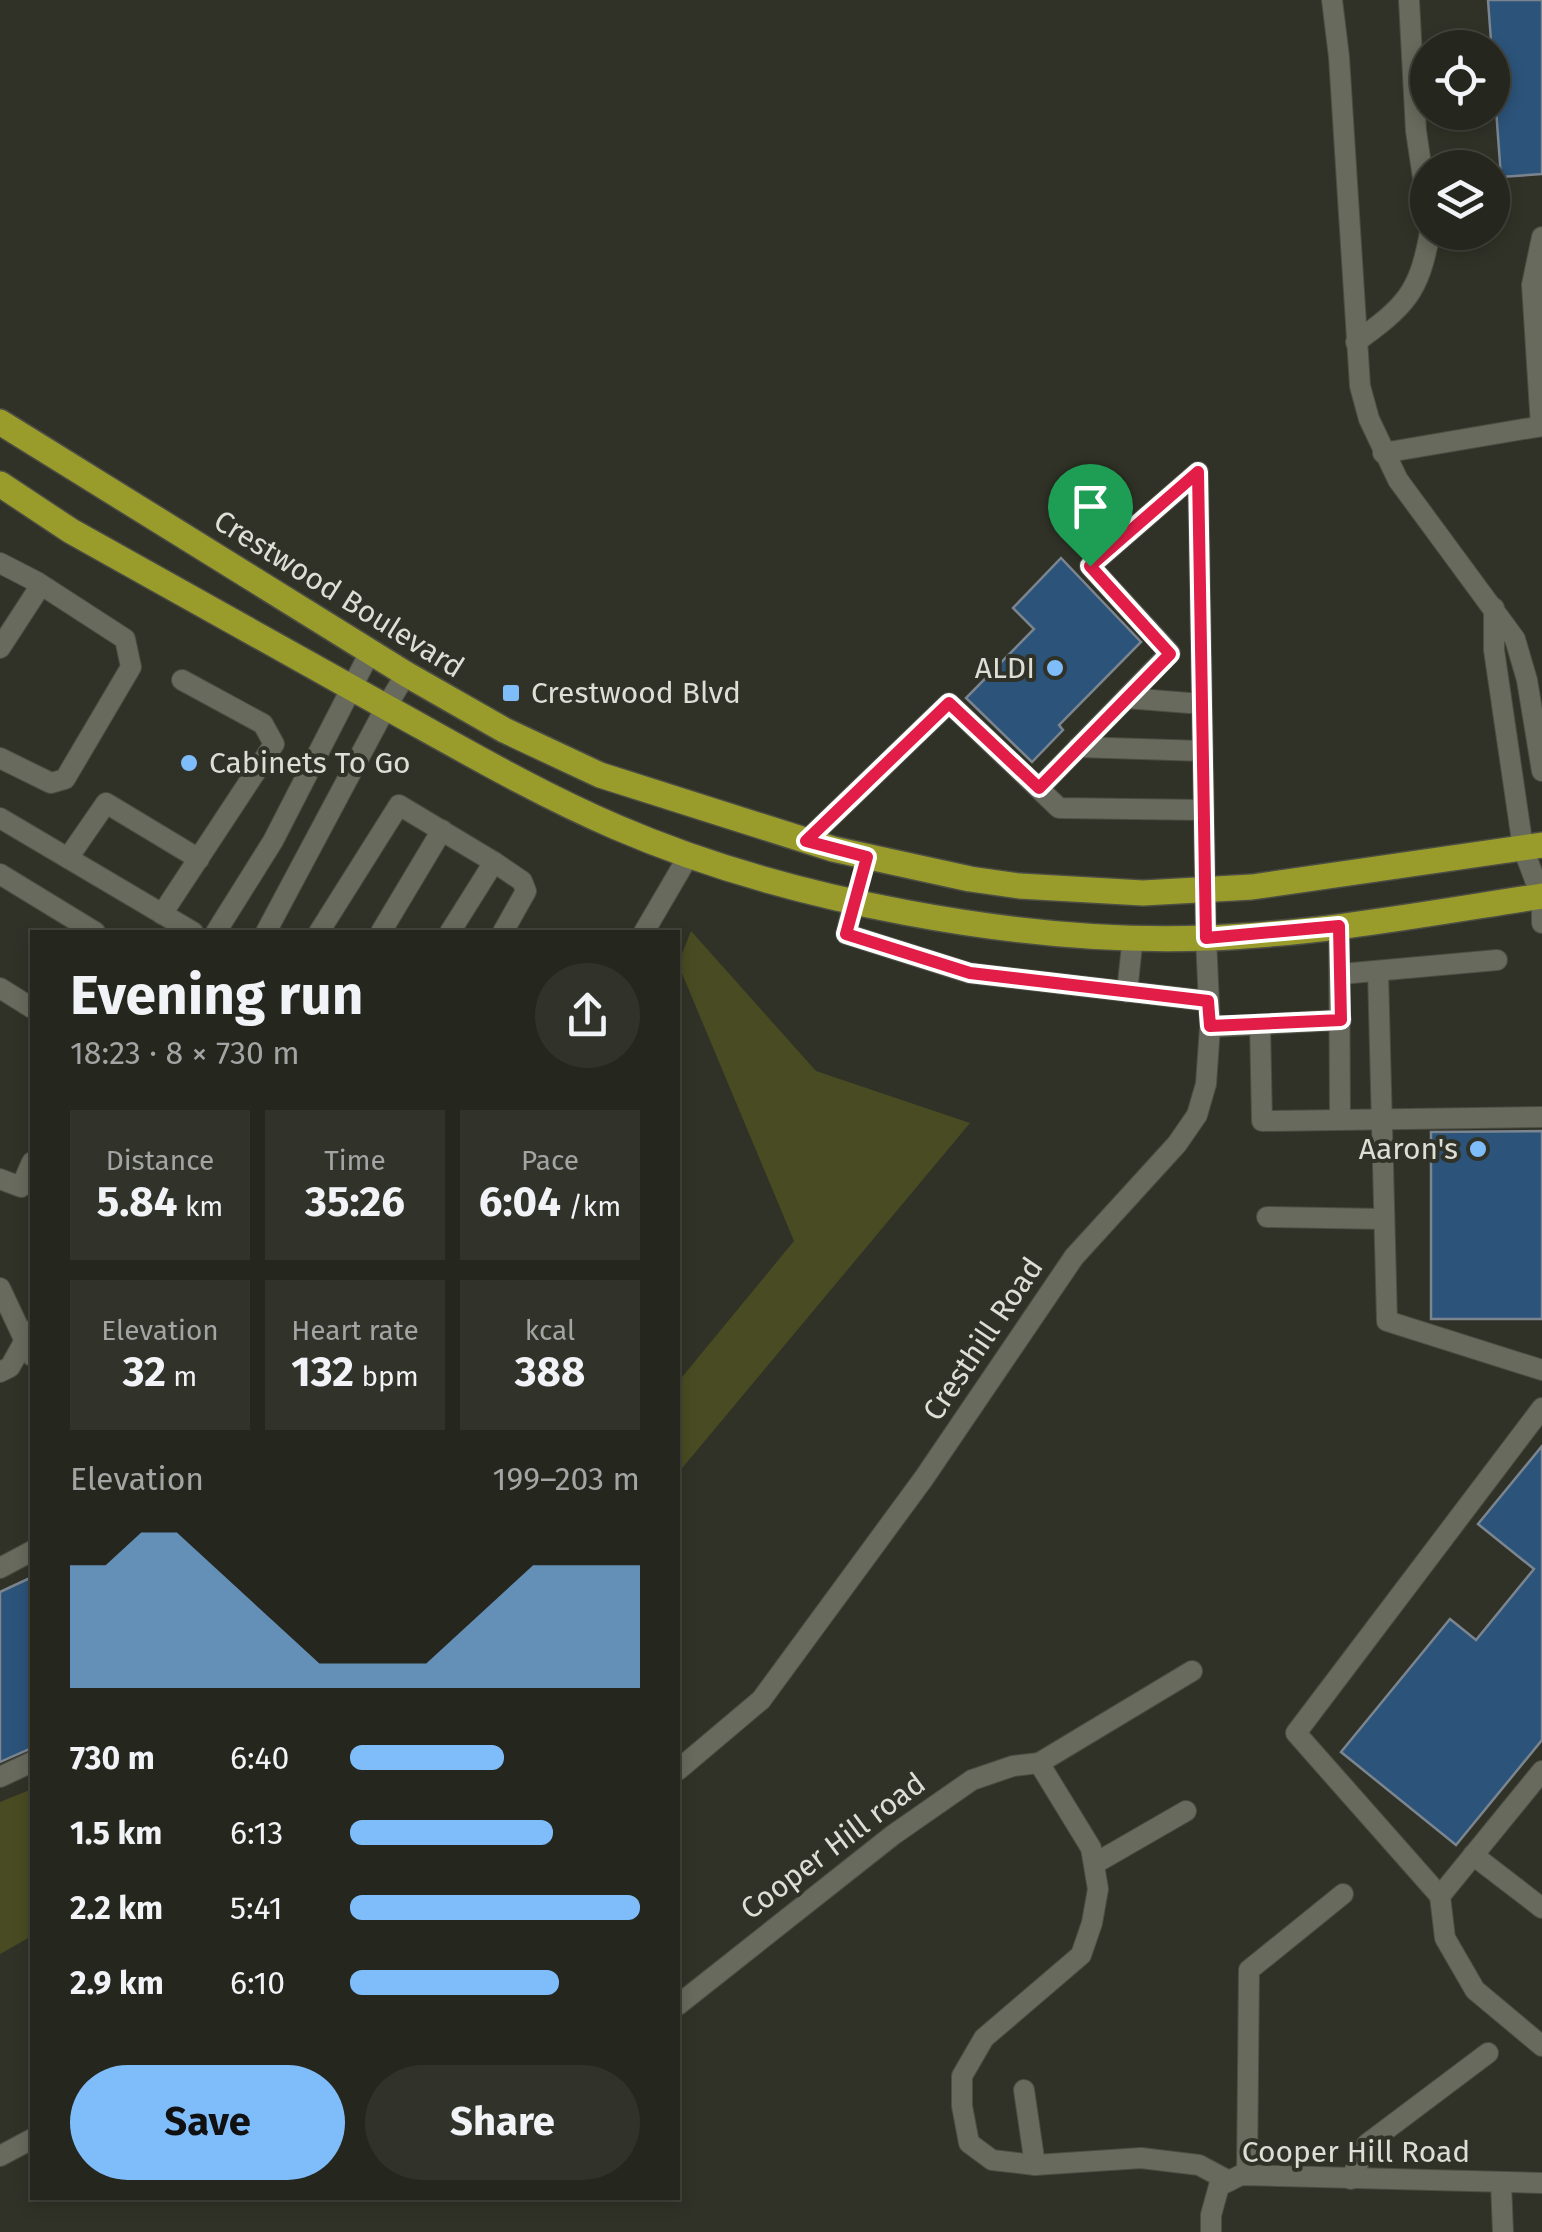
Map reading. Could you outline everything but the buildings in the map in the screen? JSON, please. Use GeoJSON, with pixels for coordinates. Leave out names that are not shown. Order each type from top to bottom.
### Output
{"type":"FeatureCollection","features":[{"type":"Feature","properties":{"kind":"main road","name":"Crestwood Boulevard"},"geometry":{"type":"LineString","coordinates":[[0,422],[370,652],[504,730],[600,775],[806,841],[935,873],[1019,886],[1143,893],[1206,892],[1532,846]]}},
{"type":"Feature","properties":{"kind":"main road"},"geometry":{"type":"LineString","coordinates":[[0,484],[70,532],[556,800],[690,855],[854,902],[982,924],[1206,938],[1339,926],[1542,895]]}},
{"type":"Feature","properties":{"kind":"main road"},"geometry":{"type":"LineString","coordinates":[[854,902],[867,857]]}},
{"type":"Feature","properties":{"kind":"street"},"geometry":{"type":"LineString","coordinates":[[1332,0],[1360,386],[1383,453],[1418,509],[1508,624],[1522,658],[1542,771]]}},
{"type":"Feature","properties":{"kind":"street"},"geometry":{"type":"LineString","coordinates":[[1409,0],[1419,150]]}},
{"type":"Feature","properties":{"kind":"street"},"geometry":{"type":"LineString","coordinates":[[1383,453],[1541,426],[1532,285],[1542,237]]}},
{"type":"Feature","properties":{"kind":"street"},"geometry":{"type":"LineString","coordinates":[[1356,342],[1401,309],[1423,272],[1427,250]]}},
{"type":"Feature","properties":{"kind":"street","name":"Cresthill Road"},"geometry":{"type":"LineString","coordinates":[[680,1768],[761,1700],[924,1478],[1074,1258],[1178,1144],[1197,1115],[1206,1084],[1210,1026],[1198,472],[1090,566],[1170,654],[1126,698]]}},
{"type":"Feature","properties":{"kind":"street"},"geometry":{"type":"LineString","coordinates":[[0,563],[125,640],[130,667],[65,779],[51,783],[0,758]]}},
{"type":"Feature","properties":{"kind":"street"},"geometry":{"type":"LineString","coordinates":[[0,648],[41,585]]}},
{"type":"Feature","properties":{"kind":"street"},"geometry":{"type":"LineString","coordinates":[[1494,608],[1494,650],[1542,895],[1542,923]]}},
{"type":"Feature","properties":{"kind":"street"},"geometry":{"type":"LineString","coordinates":[[217,930],[273,841],[370,652]]}},
{"type":"Feature","properties":{"kind":"street"},"geometry":{"type":"LineString","coordinates":[[267,930],[406,674]]}},
{"type":"Feature","properties":{"kind":"street"},"geometry":{"type":"LineString","coordinates":[[162,914],[274,744],[262,724],[182,680]]}},
{"type":"Feature","properties":{"kind":"street"},"geometry":{"type":"LineString","coordinates":[[1039,788],[1126,698],[1202,704]]}},
{"type":"Feature","properties":{"kind":"street"},"geometry":{"type":"LineString","coordinates":[[806,841],[949,703],[1059,808],[1204,810]]}},
{"type":"Feature","properties":{"kind":"street"},"geometry":{"type":"LineString","coordinates":[[1078,748],[1203,751]]}},
{"type":"Feature","properties":{"kind":"street"},"geometry":{"type":"LineString","coordinates":[[68,858],[106,803],[199,859]]}},
{"type":"Feature","properties":{"kind":"street"},"geometry":{"type":"LineString","coordinates":[[320,930],[399,805],[522,881],[526,891],[504,930]]}},
{"type":"Feature","properties":{"kind":"street"},"geometry":{"type":"LineString","coordinates":[[0,818],[190,930]]}},
{"type":"Feature","properties":{"kind":"street"},"geometry":{"type":"LineString","coordinates":[[382,930],[442,830]]}},
{"type":"Feature","properties":{"kind":"street"},"geometry":{"type":"LineString","coordinates":[[645,930],[690,855]]}},
{"type":"Feature","properties":{"kind":"street"},"geometry":{"type":"LineString","coordinates":[[451,930],[494,862]]}},
{"type":"Feature","properties":{"kind":"street"},"geometry":{"type":"LineString","coordinates":[[0,874],[92,930]]}},
{"type":"Feature","properties":{"kind":"street"},"geometry":{"type":"LineString","coordinates":[[854,902],[846,934],[970,973],[1208,1001]]}},
{"type":"Feature","properties":{"kind":"street"},"geometry":{"type":"LineString","coordinates":[[1339,926],[1340,1120]]}},
{"type":"Feature","properties":{"kind":"street"},"geometry":{"type":"LineString","coordinates":[[1127,992],[1133,936]]}},
{"type":"Feature","properties":{"kind":"street"},"geometry":{"type":"LineString","coordinates":[[1341,974],[1496,960]]}},
{"type":"Feature","properties":{"kind":"street"},"geometry":{"type":"LineString","coordinates":[[1378,970],[1387,1321],[1542,1370]]}},
{"type":"Feature","properties":{"kind":"street"},"geometry":{"type":"LineString","coordinates":[[0,988],[30,1007]]}},
{"type":"Feature","properties":{"kind":"street"},"geometry":{"type":"LineString","coordinates":[[1210,1026],[1341,1020]]}},
{"type":"Feature","properties":{"kind":"street"},"geometry":{"type":"LineString","coordinates":[[1260,1024],[1262,1121],[1542,1118]]}},
{"type":"Feature","properties":{"kind":"street"},"geometry":{"type":"LineString","coordinates":[[0,1179],[21,1187],[30,1167]]}},
{"type":"Feature","properties":{"kind":"street"},"geometry":{"type":"LineString","coordinates":[[1267,1217],[1384,1218]]}},
{"type":"Feature","properties":{"kind":"street"},"geometry":{"type":"LineString","coordinates":[[0,1288],[30,1340],[10,1367],[0,1372]]}},
{"type":"Feature","properties":{"kind":"street"},"geometry":{"type":"LineString","coordinates":[[1542,1408],[1296,1733],[1440,1896],[1446,1938],[1475,1990],[1542,2046]]}},
{"type":"Feature","properties":{"kind":"street"},"geometry":{"type":"LineString","coordinates":[[0,1568],[30,1551]]}},
{"type":"Feature","properties":{"kind":"street","name":"Cooper Hill road"},"geometry":{"type":"LineString","coordinates":[[680,2003],[892,1835],[972,1780],[1014,1766],[1039,1763],[1192,1670]]}},
{"type":"Feature","properties":{"kind":"street"},"geometry":{"type":"LineString","coordinates":[[0,1777],[30,1763]]}},
{"type":"Feature","properties":{"kind":"street","name":"Cooper Hill road"},"geometry":{"type":"LineString","coordinates":[[1039,1763],[1091,1848],[1098,1889],[1092,1923],[1081,1955],[984,2038],[962,2076],[962,2106],[969,2143],[992,2160],[1036,2165],[1141,2158],[1199,2165],[1238,2178]]}},
{"type":"Feature","properties":{"kind":"street"},"geometry":{"type":"LineString","coordinates":[[1440,1896],[1542,1771]]}},
{"type":"Feature","properties":{"kind":"street"},"geometry":{"type":"LineString","coordinates":[[1094,1864],[1186,1811]]}},
{"type":"Feature","properties":{"kind":"street"},"geometry":{"type":"LineString","coordinates":[[1474,1855],[1542,1908]]}},
{"type":"Feature","properties":{"kind":"street"},"geometry":{"type":"LineString","coordinates":[[1238,2178],[1249,1970],[1343,1894]]}},
{"type":"Feature","properties":{"kind":"street"},"geometry":{"type":"LineString","coordinates":[[1351,2179],[1367,2144],[1488,2053]]}},
{"type":"Feature","properties":{"kind":"street"},"geometry":{"type":"LineString","coordinates":[[1024,2090],[1036,2165]]}},
{"type":"Feature","properties":{"kind":"street"},"geometry":{"type":"LineString","coordinates":[[0,2156],[30,2140]]}},
{"type":"Feature","properties":{"kind":"street","name":"Cooper Hill Road"},"geometry":{"type":"LineString","coordinates":[[1211,2232],[1210,2215],[1219,2186],[1238,2178],[1542,2183]]}},
{"type":"Feature","properties":{"kind":"street"},"geometry":{"type":"LineString","coordinates":[[1501,2183],[1503,2232]]}},
{"type":"Feature","properties":{"kind":"green space"},"geometry":{"type":"Polygon","coordinates":[[[691,931],[816,1071],[970,1123],[680,1471],[680,1380],[794,1241],[680,969],[691,931]]]}},
{"type":"Feature","properties":{"kind":"green space"},"geometry":{"type":"Polygon","coordinates":[[[30,1790],[30,1937],[0,1954],[0,1802],[30,1790]]]}},
{"type":"Feature","properties":{"kind":"place","name":"ALDI"},"geometry":{"type":"Point","coordinates":[1055,668]}},
{"type":"Feature","properties":{"kind":"place","name":"Crestwood Blvd"},"geometry":{"type":"Point","coordinates":[511,693]}},
{"type":"Feature","properties":{"kind":"place","name":"Cabinets To Go"},"geometry":{"type":"Point","coordinates":[189,763]}},
{"type":"Feature","properties":{"kind":"place","name":"Aaron's"},"geometry":{"type":"Point","coordinates":[1478,1149]}},
{"type":"Feature","properties":{"kind":"route"},"geometry":{"type":"LineString","coordinates":[[1198,472],[1206,938],[1339,926],[1341,1020],[1210,1026],[1208,1001],[970,973],[846,934],[867,857],[806,841],[949,703],[1039,788],[1170,654],[1090,566],[1198,472]]}}]}
